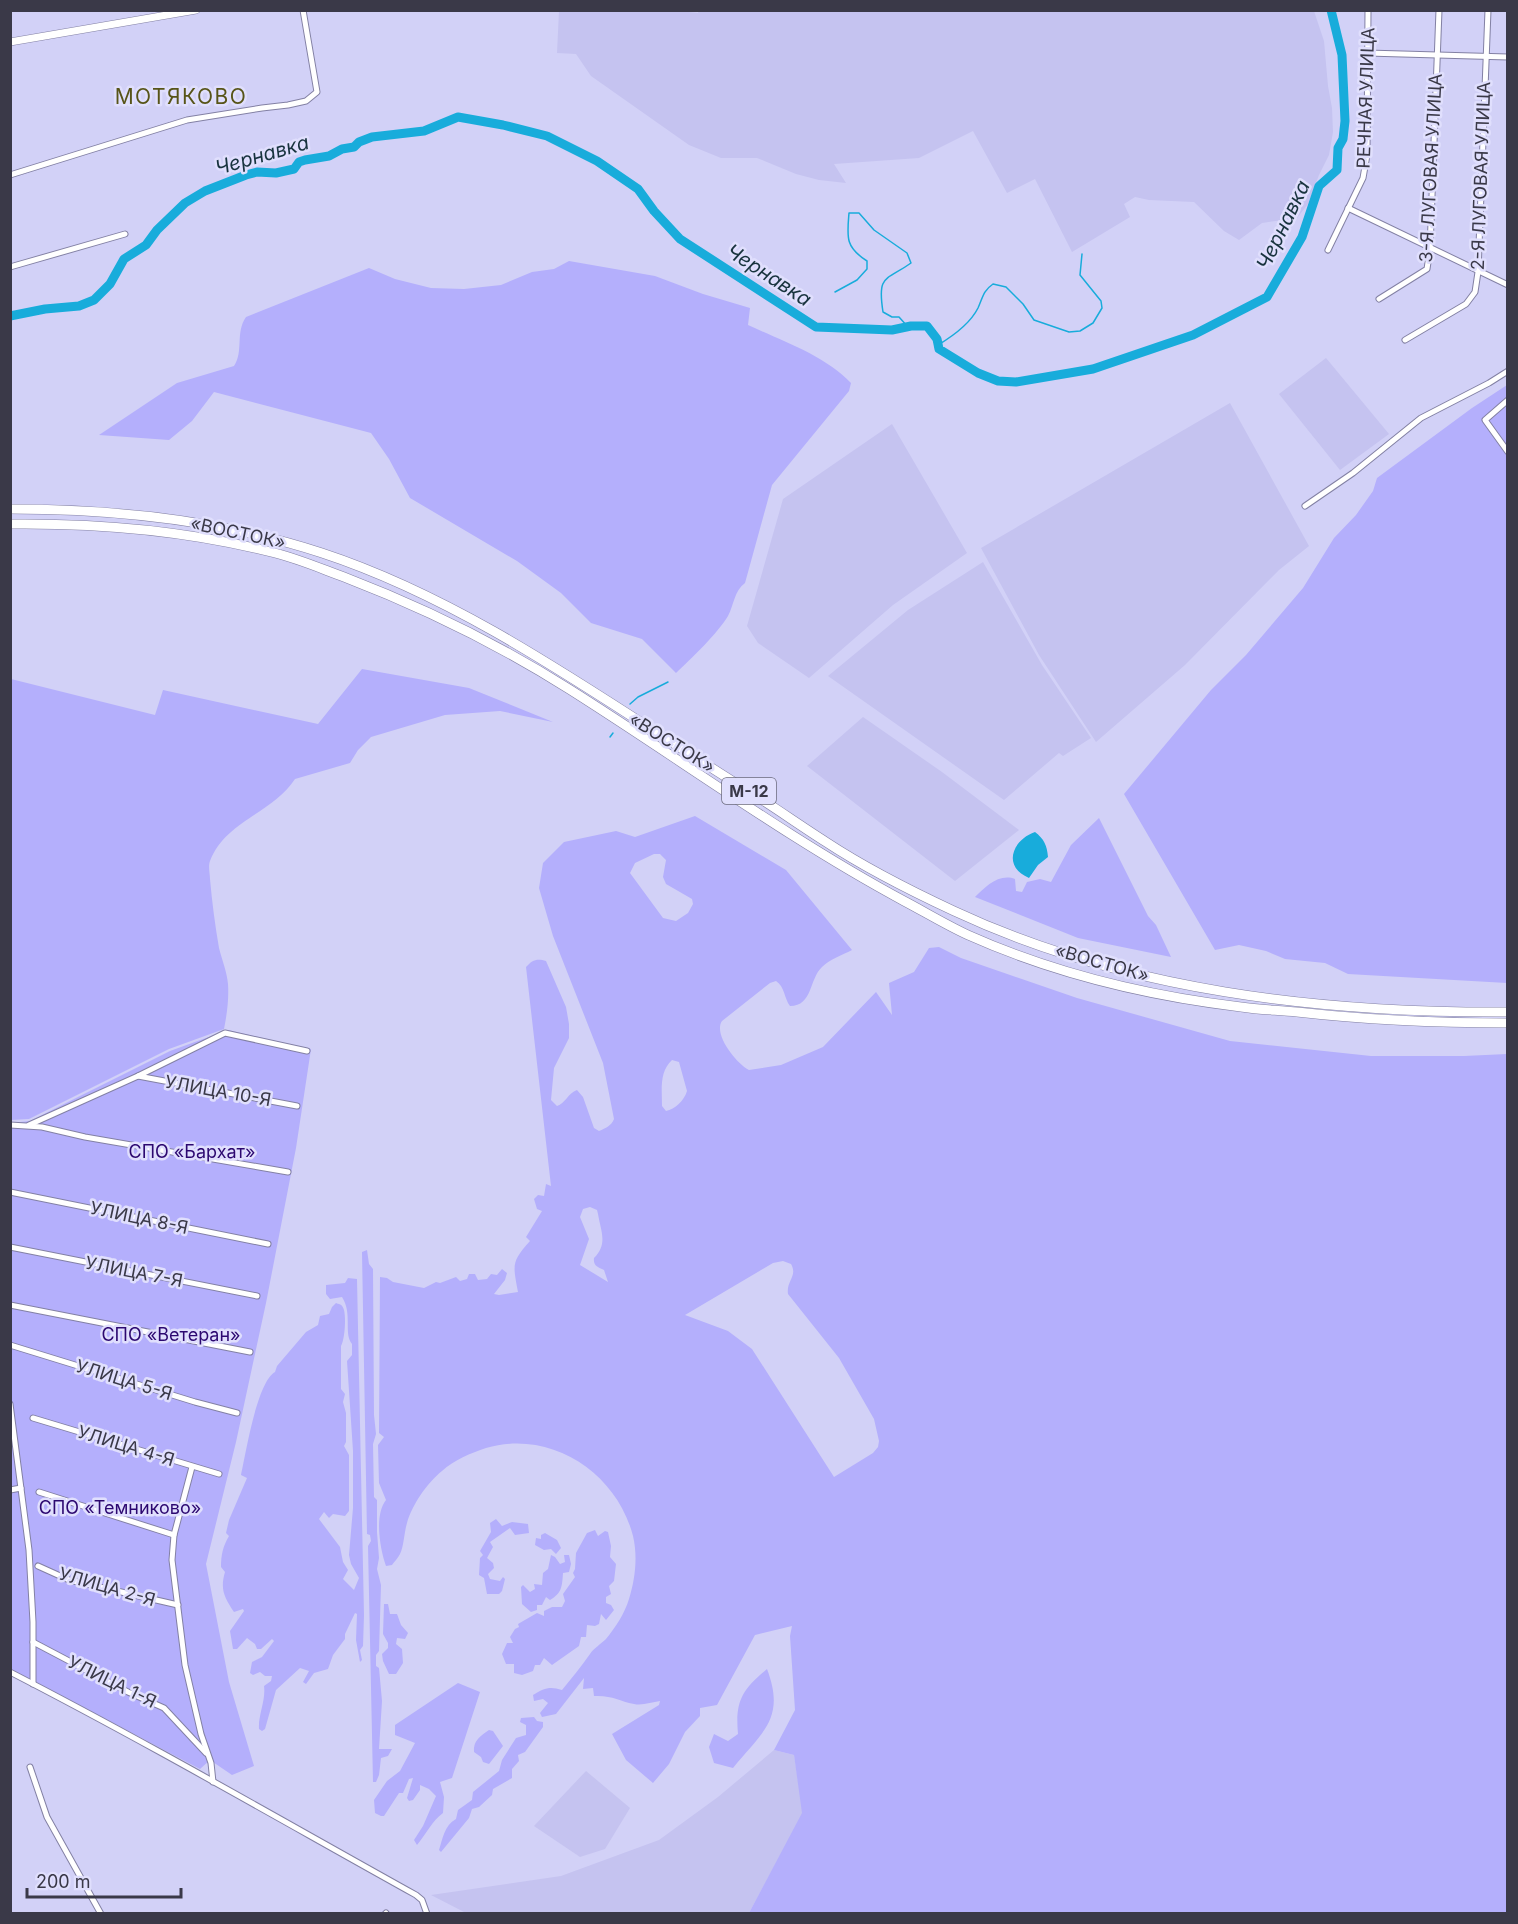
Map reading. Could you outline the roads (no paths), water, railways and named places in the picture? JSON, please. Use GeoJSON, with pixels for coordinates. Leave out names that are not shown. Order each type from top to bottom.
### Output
{"type":"FeatureCollection","features":[{"type":"Feature","properties":{"kind":"highway","name":"«ВОСТОК»"},"geometry":{"type":"LineString","coordinates":[[10,509],[116,513],[224,527],[273,538],[325,554],[373,573],[453,611],[531,654],[751,792],[830,845],[891,880],[995,930],[1154,978],[1241,993],[1348,1007],[1508,1012]]}},
{"type":"Feature","properties":{"kind":"highway","name":"«ВОСТОК»"},"geometry":{"type":"LineString","coordinates":[[10,524],[62,524],[145,531],[256,549],[322,569],[411,604],[565,686],[757,813],[872,884],[967,934],[1065,970],[1134,988],[1243,1008],[1383,1020],[1508,1023]]}},
{"type":"Feature","properties":{"kind":"main road"},"geometry":{"type":"LineString","coordinates":[[10,42],[196,10]]}},
{"type":"Feature","properties":{"kind":"street"},"geometry":{"type":"LineString","coordinates":[[10,175],[187,120],[306,101],[317,92],[303,10]]}},
{"type":"Feature","properties":{"kind":"street","name":"РЕЧНАЯ УЛИЦА"},"geometry":{"type":"LineString","coordinates":[[1328,250],[1363,178],[1367,155],[1368,10]]}},
{"type":"Feature","properties":{"kind":"street","name":"3-Я ЛУГОВАЯ УЛИЦА"},"geometry":{"type":"LineString","coordinates":[[1379,299],[1427,269],[1430,249],[1439,10]]}},
{"type":"Feature","properties":{"kind":"street","name":"2-Я ЛУГОВАЯ УЛИЦА"},"geometry":{"type":"LineString","coordinates":[[1405,340],[1466,304],[1475,292],[1478,272],[1488,10]]}},
{"type":"Feature","properties":{"kind":"street"},"geometry":{"type":"LineString","coordinates":[[1367,53],[1508,57]]}},
{"type":"Feature","properties":{"kind":"street"},"geometry":{"type":"LineString","coordinates":[[1348,208],[1508,285]]}},
{"type":"Feature","properties":{"kind":"street"},"geometry":{"type":"LineString","coordinates":[[10,267],[125,234]]}},
{"type":"Feature","properties":{"kind":"street"},"geometry":{"type":"LineString","coordinates":[[1305,506],[1353,473],[1421,418],[1490,383],[1508,371]]}},
{"type":"Feature","properties":{"kind":"street"},"geometry":{"type":"LineString","coordinates":[[1508,400],[1485,420],[1508,452]]}},
{"type":"Feature","properties":{"kind":"street"},"geometry":{"type":"LineString","coordinates":[[29,1125],[138,1076],[225,1033],[307,1051]]}},
{"type":"Feature","properties":{"kind":"street","name":"УЛИЦА 10-Я"},"geometry":{"type":"LineString","coordinates":[[138,1076],[297,1106]]}},
{"type":"Feature","properties":{"kind":"street"},"geometry":{"type":"LineString","coordinates":[[10,1125],[29,1125],[288,1172]]}},
{"type":"Feature","properties":{"kind":"street","name":"УЛИЦА 8-Я"},"geometry":{"type":"LineString","coordinates":[[10,1192],[268,1244]]}},
{"type":"Feature","properties":{"kind":"street","name":"УЛИЦА 7-Я"},"geometry":{"type":"LineString","coordinates":[[10,1247],[257,1296]]}},
{"type":"Feature","properties":{"kind":"street"},"geometry":{"type":"LineString","coordinates":[[10,1305],[250,1352]]}},
{"type":"Feature","properties":{"kind":"street","name":"УЛИЦА 5-Я"},"geometry":{"type":"LineString","coordinates":[[10,1345],[237,1413]]}},
{"type":"Feature","properties":{"kind":"street"},"geometry":{"type":"LineString","coordinates":[[10,1404],[29,1550],[33,1684]]}},
{"type":"Feature","properties":{"kind":"street","name":"УЛИЦА 4-Я"},"geometry":{"type":"LineString","coordinates":[[33,1418],[219,1474]]}},
{"type":"Feature","properties":{"kind":"street"},"geometry":{"type":"LineString","coordinates":[[192,1467],[174,1535],[172,1560],[185,1665],[201,1734],[209,1756],[213,1782]]}},
{"type":"Feature","properties":{"kind":"street"},"geometry":{"type":"LineString","coordinates":[[10,1490],[21,1488]]}},
{"type":"Feature","properties":{"kind":"street"},"geometry":{"type":"LineString","coordinates":[[39,1492],[174,1535]]}},
{"type":"Feature","properties":{"kind":"street","name":"УЛИЦА 2-Я"},"geometry":{"type":"LineString","coordinates":[[38,1566],[69,1580],[178,1605]]}},
{"type":"Feature","properties":{"kind":"street","name":"УЛИЦА 1-Я"},"geometry":{"type":"LineString","coordinates":[[33,1642],[128,1692],[164,1708],[209,1756]]}},
{"type":"Feature","properties":{"kind":"street"},"geometry":{"type":"LineString","coordinates":[[10,1672],[416,1895],[422,1900],[427,1914]]}},
{"type":"Feature","properties":{"kind":"street"},"geometry":{"type":"LineString","coordinates":[[30,1767],[46,1817],[101,1914]]}},
{"type":"Feature","properties":{"kind":"waterway","name":"Чернавка"},"geometry":{"type":"LineString","coordinates":[[10,316],[45,309],[79,306],[94,300],[110,284],[124,259],[146,245],[157,230],[185,203],[205,191],[257,172],[276,173],[294,169],[299,162],[329,156],[342,149],[354,147],[359,142],[372,137],[424,131],[458,117],[547,136],[597,161],[638,189],[654,211],[680,239],[816,327],[892,330],[911,326],[927,326],[937,339],[939,349],[978,373],[998,381],[1016,382],[1093,369],[1193,335],[1267,297],[1302,237],[1319,186],[1337,170],[1338,148],[1343,139],[1345,121],[1342,55],[1331,10]]}},
{"type":"Feature","properties":{"kind":"waterway"},"geometry":{"type":"LineString","coordinates":[[835,292],[857,280],[867,269],[867,261],[851,246],[848,235],[849,213],[859,213],[874,230],[907,253],[911,263],[885,280],[881,300],[883,312],[892,317],[899,317],[908,327]]}},
{"type":"Feature","properties":{"kind":"waterway"},"geometry":{"type":"LineString","coordinates":[[938,345],[966,324],[978,308],[985,292],[993,284],[1006,287],[1023,304],[1034,320],[1069,332],[1080,331],[1093,323],[1102,308],[1101,301],[1080,275],[1082,254]]}},
{"type":"Feature","properties":{"kind":"waterway"},"geometry":{"type":"LineString","coordinates":[[630,704],[638,697],[668,682]]}},
{"type":"Feature","properties":{"kind":"waterway"},"geometry":{"type":"LineString","coordinates":[[610,737],[613,733]]}},
{"type":"Feature","properties":{"kind":"district","name":"МОТЯКОВО"},"geometry":{"type":"Point","coordinates":[181,97]}},
{"type":"Feature","properties":{"kind":"park label","name":"СПО «Бархат»"},"geometry":{"type":"Point","coordinates":[192,1152]}},
{"type":"Feature","properties":{"kind":"park label","name":"СПО «Ветеран»"},"geometry":{"type":"Point","coordinates":[171,1335]}},
{"type":"Feature","properties":{"kind":"park label","name":"СПО «Темниково»"},"geometry":{"type":"Point","coordinates":[120,1508]}}]}
